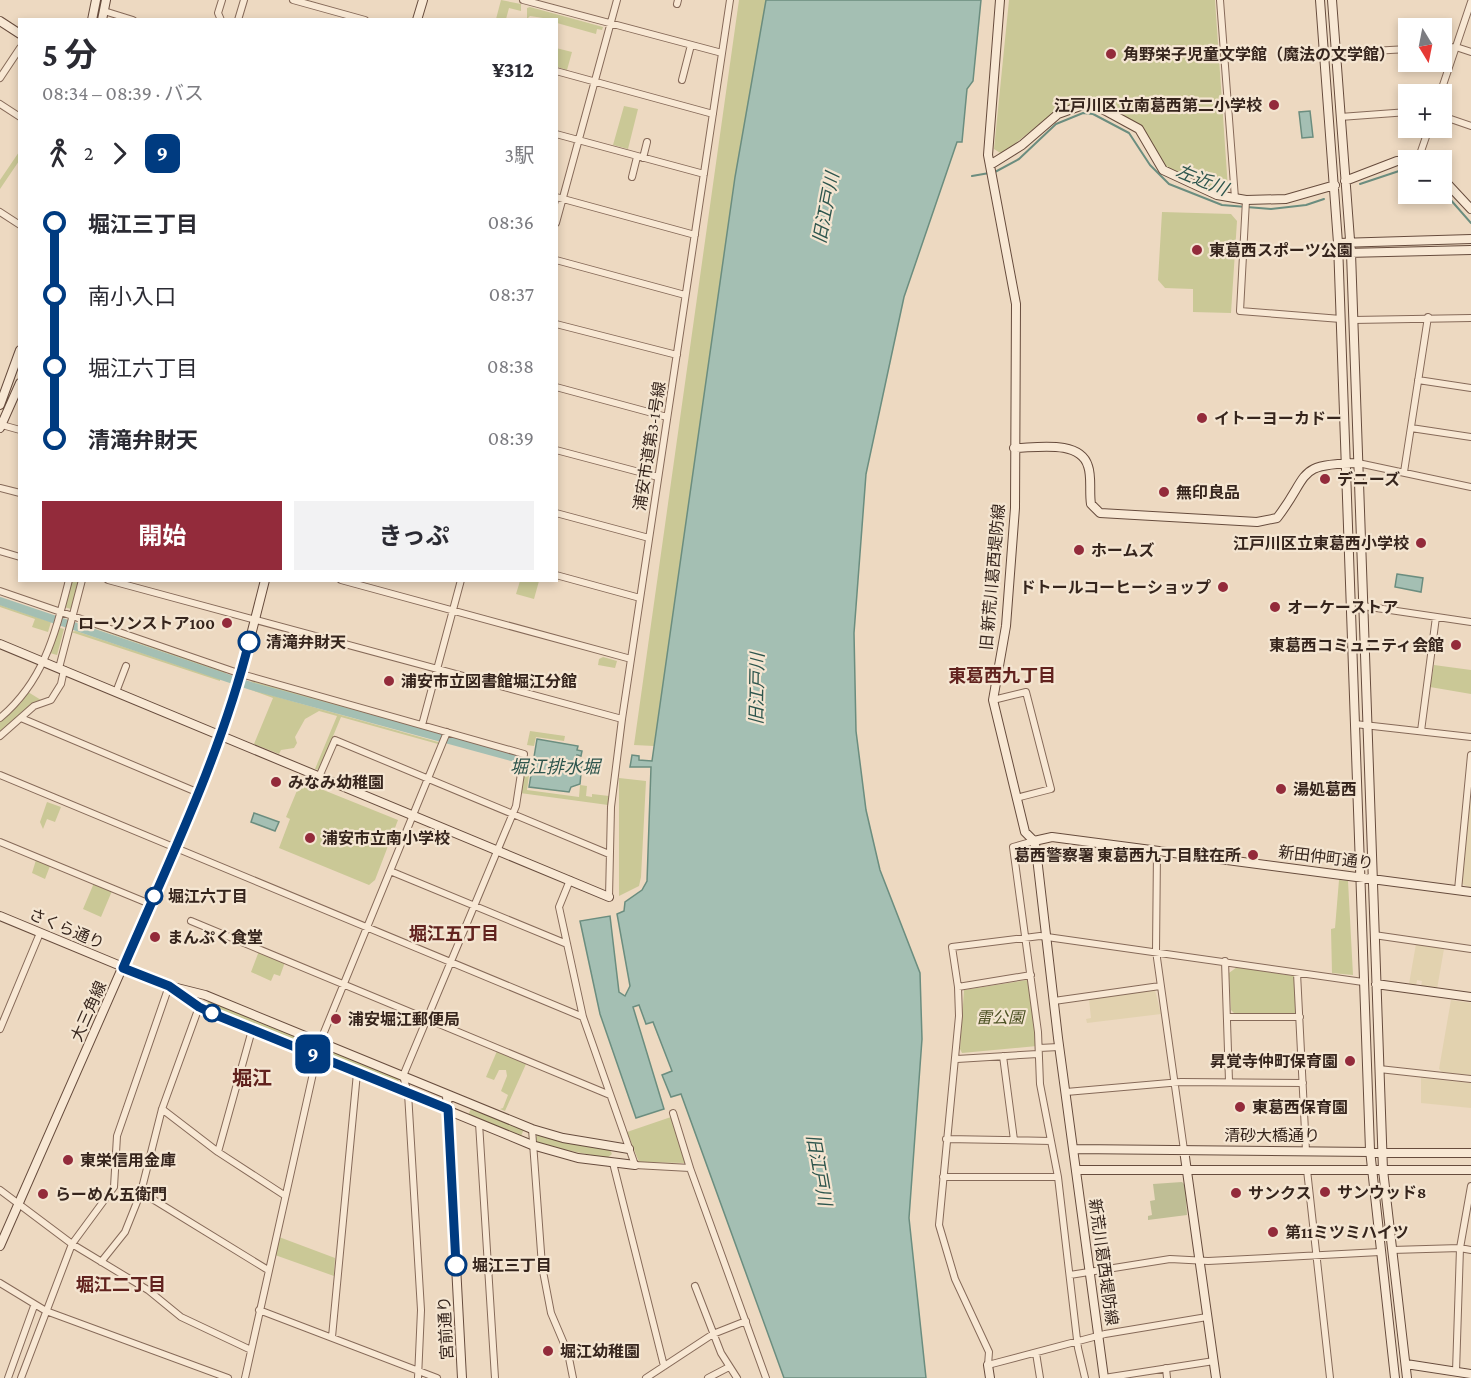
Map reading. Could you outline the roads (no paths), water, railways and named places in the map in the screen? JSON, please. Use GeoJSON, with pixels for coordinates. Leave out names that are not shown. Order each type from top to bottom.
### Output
{"type":"FeatureCollection","features":[{"type":"Feature","properties":{"kind":"street"},"geometry":{"type":"LineString","coordinates":[[92,18],[96,0]]}},
{"type":"Feature","properties":{"kind":"street"},"geometry":{"type":"LineString","coordinates":[[106,0],[103,16],[118,18]]}},
{"type":"Feature","properties":{"kind":"street"},"geometry":{"type":"LineString","coordinates":[[219,18],[218,13],[222,0]]}},
{"type":"Feature","properties":{"kind":"street"},"geometry":{"type":"LineString","coordinates":[[239,18],[244,0]]}},
{"type":"Feature","properties":{"kind":"street"},"geometry":{"type":"LineString","coordinates":[[293,0],[358,18]]}},
{"type":"Feature","properties":{"kind":"street"},"geometry":{"type":"LineString","coordinates":[[418,18],[423,0]]}},
{"type":"Feature","properties":{"kind":"street"},"geometry":{"type":"LineString","coordinates":[[523,0],[722,53]]}},
{"type":"Feature","properties":{"kind":"street"},"geometry":{"type":"LineString","coordinates":[[617,0],[579,140],[560,198],[695,235]]}},
{"type":"Feature","properties":{"kind":"street","name":"浦安市道第3-1号線"},"geometry":{"type":"LineString","coordinates":[[609,897],[611,807],[622,719],[730,0]]}},
{"type":"Feature","properties":{"kind":"street","name":"旧 新荒川葛西堤防線"},"geometry":{"type":"LineString","coordinates":[[1000,0],[988,150],[1016,304],[1015,508],[1006,626],[993,700],[1025,832],[1034,841],[1074,1149]]}},
{"type":"Feature","properties":{"kind":"street"},"geometry":{"type":"LineString","coordinates":[[1220,0],[1235,198]]}},
{"type":"Feature","properties":{"kind":"street"},"geometry":{"type":"LineString","coordinates":[[1320,0],[1338,243],[1371,1170],[1395,1378]]}},
{"type":"Feature","properties":{"kind":"street"},"geometry":{"type":"LineString","coordinates":[[1332,0],[1351,253],[1383,1170],[1407,1378]]}},
{"type":"Feature","properties":{"kind":"street"},"geometry":{"type":"LineString","coordinates":[[1443,84],[1471,2]]}},
{"type":"Feature","properties":{"kind":"street"},"geometry":{"type":"LineString","coordinates":[[0,21],[18,33]]}},
{"type":"Feature","properties":{"kind":"street"},"geometry":{"type":"LineString","coordinates":[[682,80],[691,45]]}},
{"type":"Feature","properties":{"kind":"street"},"geometry":{"type":"LineString","coordinates":[[1452,47],[1471,52]]}},
{"type":"Feature","properties":{"kind":"street"},"geometry":{"type":"LineString","coordinates":[[1336,53],[1398,50]]}},
{"type":"Feature","properties":{"kind":"street"},"geometry":{"type":"LineString","coordinates":[[0,78],[18,51]]}},
{"type":"Feature","properties":{"kind":"street"},"geometry":{"type":"LineString","coordinates":[[558,72],[713,114]]}},
{"type":"Feature","properties":{"kind":"street"},"geometry":{"type":"LineString","coordinates":[[0,104],[18,116]]}},
{"type":"Feature","properties":{"kind":"street"},"geometry":{"type":"LineString","coordinates":[[990,165],[1022,145],[1058,114],[1086,104],[1095,105],[1139,129],[1163,170],[1217,195],[1246,200],[1286,199],[1335,185]]}},
{"type":"Feature","properties":{"kind":"street"},"geometry":{"type":"LineString","coordinates":[[1340,117],[1398,113]]}},
{"type":"Feature","properties":{"kind":"street"},"geometry":{"type":"LineString","coordinates":[[1452,119],[1471,126]]}},
{"type":"Feature","properties":{"kind":"street"},"geometry":{"type":"LineString","coordinates":[[558,135],[704,174]]}},
{"type":"Feature","properties":{"kind":"street"},"geometry":{"type":"LineString","coordinates":[[632,177],[647,141]]}},
{"type":"Feature","properties":{"kind":"street"},"geometry":{"type":"LineString","coordinates":[[1346,181],[1398,161]]}},
{"type":"Feature","properties":{"kind":"street"},"geometry":{"type":"LineString","coordinates":[[1452,189],[1471,209]]}},
{"type":"Feature","properties":{"kind":"street"},"geometry":{"type":"LineString","coordinates":[[1246,200],[1240,311],[1341,319]]}},
{"type":"Feature","properties":{"kind":"street"},"geometry":{"type":"LineString","coordinates":[[0,212],[18,224]]}},
{"type":"Feature","properties":{"kind":"street"},"geometry":{"type":"LineString","coordinates":[[1338,243],[1471,238]]}},
{"type":"Feature","properties":{"kind":"street"},"geometry":{"type":"LineString","coordinates":[[1338,254],[1471,250]]}},
{"type":"Feature","properties":{"kind":"street"},"geometry":{"type":"LineString","coordinates":[[558,262],[685,295]]}},
{"type":"Feature","properties":{"kind":"street"},"geometry":{"type":"LineString","coordinates":[[1353,321],[1428,317],[1471,318]]}},
{"type":"Feature","properties":{"kind":"street"},"geometry":{"type":"LineString","coordinates":[[1404,472],[1428,317]]}},
{"type":"Feature","properties":{"kind":"street"},"geometry":{"type":"LineString","coordinates":[[558,325],[676,356]]}},
{"type":"Feature","properties":{"kind":"street"},"geometry":{"type":"LineString","coordinates":[[0,405],[2,394],[18,355]]}},
{"type":"Feature","properties":{"kind":"street"},"geometry":{"type":"LineString","coordinates":[[1418,380],[1471,388]]}},
{"type":"Feature","properties":{"kind":"street"},"geometry":{"type":"LineString","coordinates":[[18,388],[1,426],[18,430]]}},
{"type":"Feature","properties":{"kind":"street"},"geometry":{"type":"LineString","coordinates":[[558,388],[668,417]]}},
{"type":"Feature","properties":{"kind":"street"},"geometry":{"type":"LineString","coordinates":[[1411,428],[1471,437]]}},
{"type":"Feature","properties":{"kind":"street"},"geometry":{"type":"LineString","coordinates":[[1014,448],[1072,449],[1080,454],[1089,468],[1091,504],[1100,513],[1121,517],[1267,522],[1277,518],[1311,469],[1321,465],[1358,463],[1471,488]]}},
{"type":"Feature","properties":{"kind":"street"},"geometry":{"type":"LineString","coordinates":[[558,451],[658,477]]}},
{"type":"Feature","properties":{"kind":"street"},"geometry":{"type":"LineString","coordinates":[[0,488],[18,492]]}},
{"type":"Feature","properties":{"kind":"street"},"geometry":{"type":"LineString","coordinates":[[558,514],[649,538]]}},
{"type":"Feature","properties":{"kind":"street"},"geometry":{"type":"LineString","coordinates":[[0,551],[18,556]]}},
{"type":"Feature","properties":{"kind":"street"},"geometry":{"type":"LineString","coordinates":[[558,576],[640,598]]}},
{"type":"Feature","properties":{"kind":"street"},"geometry":{"type":"LineString","coordinates":[[2,714],[19,702],[45,662],[68,582]]}},
{"type":"Feature","properties":{"kind":"street"},"geometry":{"type":"LineString","coordinates":[[0,736],[34,706],[51,700],[61,684],[68,629],[81,582]]}},
{"type":"Feature","properties":{"kind":"street"},"geometry":{"type":"LineString","coordinates":[[115,582],[622,719]]}},
{"type":"Feature","properties":{"kind":"street","name":"大三角線"},"geometry":{"type":"LineString","coordinates":[[0,1246],[199,793],[240,679],[264,582]]}},
{"type":"Feature","properties":{"kind":"street"},"geometry":{"type":"LineString","coordinates":[[348,582],[631,659]]}},
{"type":"Feature","properties":{"kind":"street"},"geometry":{"type":"LineString","coordinates":[[422,725],[460,582]]}},
{"type":"Feature","properties":{"kind":"street"},"geometry":{"type":"LineString","coordinates":[[0,591],[240,679],[422,725],[524,754],[512,814],[403,1077],[408,1093],[421,1310],[418,1374]]}},
{"type":"Feature","properties":{"kind":"street"},"geometry":{"type":"LineString","coordinates":[[1363,606],[1471,622]]}},
{"type":"Feature","properties":{"kind":"street"},"geometry":{"type":"LineString","coordinates":[[1421,731],[1436,616]]}},
{"type":"Feature","properties":{"kind":"street"},"geometry":{"type":"LineString","coordinates":[[0,644],[609,897]]}},
{"type":"Feature","properties":{"kind":"street"},"geometry":{"type":"LineString","coordinates":[[116,692],[126,666]]}},
{"type":"Feature","properties":{"kind":"street"},"geometry":{"type":"LineString","coordinates":[[993,700],[1026,692],[1051,789],[1016,798]]}},
{"type":"Feature","properties":{"kind":"street"},"geometry":{"type":"LineString","coordinates":[[21,718],[199,793]]}},
{"type":"Feature","properties":{"kind":"street"},"geometry":{"type":"LineString","coordinates":[[1355,724],[1471,737]]}},
{"type":"Feature","properties":{"kind":"street"},"geometry":{"type":"LineString","coordinates":[[245,1378],[284,1195],[320,1042],[447,732]]}},
{"type":"Feature","properties":{"kind":"street"},"geometry":{"type":"LineString","coordinates":[[319,777],[335,740],[609,854]]}},
{"type":"Feature","properties":{"kind":"street"},"geometry":{"type":"LineString","coordinates":[[1458,890],[1471,754]]}},
{"type":"Feature","properties":{"kind":"street"},"geometry":{"type":"LineString","coordinates":[[0,776],[583,1017]]}},
{"type":"Feature","properties":{"kind":"street","name":"新田仲町通り"},"geometry":{"type":"LineString","coordinates":[[1034,841],[1052,837],[1471,892]]}},
{"type":"Feature","properties":{"kind":"street"},"geometry":{"type":"LineString","coordinates":[[1034,841],[1013,848],[1031,975],[1040,1084],[1058,1177],[1077,1342],[1085,1378]]}},
{"type":"Feature","properties":{"kind":"street"},"geometry":{"type":"LineString","coordinates":[[0,842],[150,904]]}},
{"type":"Feature","properties":{"kind":"street"},"geometry":{"type":"LineString","coordinates":[[1157,851],[1156,951],[1216,1378]]}},
{"type":"Feature","properties":{"kind":"street"},"geometry":{"type":"LineString","coordinates":[[390,871],[567,944]]}},
{"type":"Feature","properties":{"kind":"street"},"geometry":{"type":"LineString","coordinates":[[570,880],[559,907],[583,1017],[635,1164]]}},
{"type":"Feature","properties":{"kind":"street","name":"さくら通り"},"geometry":{"type":"LineString","coordinates":[[0,916],[169,986]]}},
{"type":"Feature","properties":{"kind":"street"},"geometry":{"type":"LineString","coordinates":[[191,921],[610,1095]]}},
{"type":"Feature","properties":{"kind":"street"},"geometry":{"type":"LineString","coordinates":[[0,1029],[40,933]]}},
{"type":"Feature","properties":{"kind":"street"},"geometry":{"type":"LineString","coordinates":[[1374,935],[1471,949]]}},
{"type":"Feature","properties":{"kind":"street"},"geometry":{"type":"LineString","coordinates":[[990,1378],[988,1350],[955,1279],[939,1225],[946,1139],[952,1114],[957,1059],[958,987],[952,947],[1025,936],[1046,937],[1363,982]]}},
{"type":"Feature","properties":{"kind":"street"},"geometry":{"type":"LineString","coordinates":[[1225,961],[1229,1081]]}},
{"type":"Feature","properties":{"kind":"street"},"geometry":{"type":"LineString","coordinates":[[1297,973],[1306,1150]]}},
{"type":"Feature","properties":{"kind":"street"},"geometry":{"type":"LineString","coordinates":[[958,987],[1031,975]]}},
{"type":"Feature","properties":{"kind":"street"},"geometry":{"type":"LineString","coordinates":[[1376,984],[1471,998]]}},
{"type":"Feature","properties":{"kind":"street"},"geometry":{"type":"LineString","coordinates":[[169,986],[199,1007],[532,1144],[578,1158],[613,1163],[690,1168]]}},
{"type":"Feature","properties":{"kind":"street"},"geometry":{"type":"LineString","coordinates":[[169,986],[205,995],[532,1129],[563,1138],[629,1149]]}},
{"type":"Feature","properties":{"kind":"street"},"geometry":{"type":"LineString","coordinates":[[21,1378],[72,1244],[114,1187],[117,1136],[169,986]]}},
{"type":"Feature","properties":{"kind":"street"},"geometry":{"type":"LineString","coordinates":[[1054,1001],[1160,986]]}},
{"type":"Feature","properties":{"kind":"street"},"geometry":{"type":"LineString","coordinates":[[101,1262],[125,1232],[141,1192],[162,1109],[199,1007]]}},
{"type":"Feature","properties":{"kind":"street"},"geometry":{"type":"LineString","coordinates":[[1227,1017],[1300,1017]]}},
{"type":"Feature","properties":{"kind":"street"},"geometry":{"type":"LineString","coordinates":[[218,1152],[252,1030]]}},
{"type":"Feature","properties":{"kind":"street"},"geometry":{"type":"LineString","coordinates":[[957,1059],[1003,1056],[1059,1047]]}},
{"type":"Feature","properties":{"kind":"street"},"geometry":{"type":"LineString","coordinates":[[1003,1056],[1014,1140]]}},
{"type":"Feature","properties":{"kind":"street"},"geometry":{"type":"LineString","coordinates":[[1379,1070],[1471,1079]]}},
{"type":"Feature","properties":{"kind":"street"},"geometry":{"type":"LineString","coordinates":[[332,1337],[357,1073]]}},
{"type":"Feature","properties":{"kind":"street"},"geometry":{"type":"LineString","coordinates":[[1066,1092],[1174,1082],[1303,1083]]}},
{"type":"Feature","properties":{"kind":"street","name":"宮前通り"},"geometry":{"type":"LineString","coordinates":[[447,1096],[462,1378]]}},
{"type":"Feature","properties":{"kind":"street"},"geometry":{"type":"LineString","coordinates":[[162,1109],[218,1152],[284,1195]]}},
{"type":"Feature","properties":{"kind":"street"},"geometry":{"type":"LineString","coordinates":[[673,1113],[690,1168],[766,1378]]}},
{"type":"Feature","properties":{"kind":"street"},"geometry":{"type":"LineString","coordinates":[[480,1123],[495,1378]]}},
{"type":"Feature","properties":{"kind":"street"},"geometry":{"type":"LineString","coordinates":[[532,1129],[546,1289],[550,1313],[568,1353],[573,1378]]}},
{"type":"Feature","properties":{"kind":"street"},"geometry":{"type":"LineString","coordinates":[[946,1139],[1052,1141]]}},
{"type":"Feature","properties":{"kind":"street","name":"清砂大橋通り"},"geometry":{"type":"LineString","coordinates":[[1074,1149],[1382,1150],[1471,1153]]}},
{"type":"Feature","properties":{"kind":"street","name":"新荒川葛西堤防線"},"geometry":{"type":"LineString","coordinates":[[1074,1149],[1104,1378]]}},
{"type":"Feature","properties":{"kind":"street"},"geometry":{"type":"LineString","coordinates":[[613,1163],[664,1366]]}},
{"type":"Feature","properties":{"kind":"street"},"geometry":{"type":"LineString","coordinates":[[1076,1170],[1471,1170]]}},
{"type":"Feature","properties":{"kind":"street"},"geometry":{"type":"LineString","coordinates":[[1307,1170],[1330,1378]]}},
{"type":"Feature","properties":{"kind":"street"},"geometry":{"type":"LineString","coordinates":[[943,1176],[1058,1177]]}},
{"type":"Feature","properties":{"kind":"street"},"geometry":{"type":"LineString","coordinates":[[1456,1372],[1460,1248],[1471,1186]]}},
{"type":"Feature","properties":{"kind":"street"},"geometry":{"type":"LineString","coordinates":[[0,1190],[72,1244],[148,1290],[189,1322],[251,1350]]}},
{"type":"Feature","properties":{"kind":"street"},"geometry":{"type":"LineString","coordinates":[[141,1192],[268,1270]]}},
{"type":"Feature","properties":{"kind":"street"},"geometry":{"type":"LineString","coordinates":[[1392,1250],[1460,1248],[1471,1250]]}},
{"type":"Feature","properties":{"kind":"street"},"geometry":{"type":"LineString","coordinates":[[1070,1275],[1170,1259],[1317,1257],[1380,1252]]}},
{"type":"Feature","properties":{"kind":"street"},"geometry":{"type":"LineString","coordinates":[[0,1283],[34,1306],[46,1311],[228,1378]]}},
{"type":"Feature","properties":{"kind":"street"},"geometry":{"type":"LineString","coordinates":[[694,1286],[712,1334],[737,1378]]}},
{"type":"Feature","properties":{"kind":"street"},"geometry":{"type":"LineString","coordinates":[[8,1378],[34,1306]]}},
{"type":"Feature","properties":{"kind":"street"},"geometry":{"type":"LineString","coordinates":[[259,1310],[332,1337],[418,1374],[437,1378]]}},
{"type":"Feature","properties":{"kind":"street"},"geometry":{"type":"LineString","coordinates":[[988,1365],[1098,1336],[1207,1317]]}},
{"type":"Feature","properties":{"kind":"street"},"geometry":{"type":"LineString","coordinates":[[646,1378],[712,1334],[746,1321]]}},
{"type":"Feature","properties":{"kind":"street"},"geometry":{"type":"LineString","coordinates":[[1036,1353],[1040,1378]]}},
{"type":"Feature","properties":{"kind":"street"},"geometry":{"type":"LineString","coordinates":[[1104,1378],[1214,1361]]}},
{"type":"Feature","properties":{"kind":"street"},"geometry":{"type":"LineString","coordinates":[[1406,1364],[1471,1374]]}},
{"type":"Feature","properties":{"kind":"street"},"geometry":{"type":"LineString","coordinates":[[708,1378],[729,1366]]}},
{"type":"Feature","properties":{"kind":"street"},"geometry":{"type":"LineString","coordinates":[[1166,1368],[1167,1378]]}},
{"type":"Feature","properties":{"kind":"water","name":"旧江戸川"},"geometry":{"type":"Polygon","coordinates":[[[766,0],[981,0],[973,81],[967,89],[962,142],[957,142],[904,297],[866,474],[854,633],[856,731],[866,810],[880,870],[920,973],[922,1039],[909,1218],[926,1378],[784,1378],[681,1094],[671,1097],[662,1075],[672,1071],[653,1022],[646,1024],[639,1005],[633,1007],[664,1109],[636,1118],[600,1014],[580,921],[610,916],[619,992],[625,996],[630,986],[617,914],[624,911],[625,902],[642,890],[647,881],[651,767],[630,767],[632,755],[639,756],[639,760],[652,761],[735,177],[766,0]]]}},
{"type":"Feature","properties":{"kind":"water"},"geometry":{"type":"Polygon","coordinates":[[[1310,111],[1313,137],[1302,138],[1299,112],[1310,111]]]}},
{"type":"Feature","properties":{"kind":"water"},"geometry":{"type":"Polygon","coordinates":[[[1397,574],[1423,578],[1421,592],[1395,587],[1397,574]]]}},
{"type":"Feature","properties":{"kind":"water","name":"堀江排水堀"},"geometry":{"type":"Polygon","coordinates":[[[537,739],[578,746],[577,750],[582,751],[581,756],[577,755],[576,760],[582,762],[580,784],[571,787],[569,792],[529,787],[537,739]]]}},
{"type":"Feature","properties":{"kind":"water"},"geometry":{"type":"Polygon","coordinates":[[[254,813],[279,822],[275,831],[251,822],[254,813]]]}},
{"type":"Feature","properties":{"kind":"waterway","name":"左近川"},"geometry":{"type":"LineString","coordinates":[[972,176],[995,172],[1019,159],[1056,124],[1083,113],[1093,114],[1129,133],[1150,165],[1169,184],[1222,205],[1271,209],[1306,205],[1324,199]]}},
{"type":"Feature","properties":{"kind":"waterway","name":"左近川"},"geometry":{"type":"LineString","coordinates":[[1360,184],[1398,171]]}},
{"type":"Feature","properties":{"kind":"waterway","name":"左近川"},"geometry":{"type":"LineString","coordinates":[[1452,201],[1471,223]]}},
{"type":"Feature","properties":{"kind":"waterway"},"geometry":{"type":"LineString","coordinates":[[0,601],[251,686],[533,763]]}},
{"type":"Feature","properties":{"kind":"place","name":"角野栄子児童文学館（魔法の文学館）"},"geometry":{"type":"Point","coordinates":[1111,54]}},
{"type":"Feature","properties":{"kind":"place","name":"江戸川区立南葛西第二小学校"},"geometry":{"type":"Point","coordinates":[1274,105]}},
{"type":"Feature","properties":{"kind":"place","name":"東葛西スポーツ公園"},"geometry":{"type":"Point","coordinates":[1197,250]}},
{"type":"Feature","properties":{"kind":"place","name":"イトーヨーカドー"},"geometry":{"type":"Point","coordinates":[1202,418]}},
{"type":"Feature","properties":{"kind":"place","name":"デニーズ"},"geometry":{"type":"Point","coordinates":[1325,479]}},
{"type":"Feature","properties":{"kind":"place","name":"無印良品"},"geometry":{"type":"Point","coordinates":[1164,492]}},
{"type":"Feature","properties":{"kind":"place","name":"江戸川区立東葛西小学校"},"geometry":{"type":"Point","coordinates":[1421,543]}},
{"type":"Feature","properties":{"kind":"place","name":"ホームズ"},"geometry":{"type":"Point","coordinates":[1079,550]}},
{"type":"Feature","properties":{"kind":"place","name":"ドトールコーヒーショップ"},"geometry":{"type":"Point","coordinates":[1223,587]}},
{"type":"Feature","properties":{"kind":"place","name":"オーケーストア"},"geometry":{"type":"Point","coordinates":[1275,607]}},
{"type":"Feature","properties":{"kind":"place","name":"ローソンストア100"},"geometry":{"type":"Point","coordinates":[227,623]}},
{"type":"Feature","properties":{"kind":"place","name":"清滝弁財天"},"geometry":{"type":"Point","coordinates":[249,642]}},
{"type":"Feature","properties":{"kind":"place","name":"東葛西コミュニティ会館"},"geometry":{"type":"Point","coordinates":[1456,645]}},
{"type":"Feature","properties":{"kind":"place","name":"浦安市立図書館堀江分館"},"geometry":{"type":"Point","coordinates":[389,681]}},
{"type":"Feature","properties":{"kind":"place","name":"みなみ幼稚園"},"geometry":{"type":"Point","coordinates":[276,782]}},
{"type":"Feature","properties":{"kind":"place","name":"湯処葛西"},"geometry":{"type":"Point","coordinates":[1281,789]}},
{"type":"Feature","properties":{"kind":"place","name":"浦安市立南小学校"},"geometry":{"type":"Point","coordinates":[310,838]}},
{"type":"Feature","properties":{"kind":"place","name":"葛西警察署 東葛西九丁目駐在所"},"geometry":{"type":"Point","coordinates":[1253,855]}},
{"type":"Feature","properties":{"kind":"place","name":"堀江六丁目"},"geometry":{"type":"Point","coordinates":[154,896]}},
{"type":"Feature","properties":{"kind":"place","name":"まんぷく食堂"},"geometry":{"type":"Point","coordinates":[155,937]}},
{"type":"Feature","properties":{"kind":"place","name":"浦安堀江郵便局"},"geometry":{"type":"Point","coordinates":[336,1019]}},
{"type":"Feature","properties":{"kind":"place","name":"昇覚寺仲町保育園"},"geometry":{"type":"Point","coordinates":[1350,1061]}},
{"type":"Feature","properties":{"kind":"place","name":"東葛西保育園"},"geometry":{"type":"Point","coordinates":[1240,1107]}},
{"type":"Feature","properties":{"kind":"place","name":"東栄信用金庫"},"geometry":{"type":"Point","coordinates":[68,1160]}},
{"type":"Feature","properties":{"kind":"place","name":"サンウッド8"},"geometry":{"type":"Point","coordinates":[1325,1192]}},
{"type":"Feature","properties":{"kind":"place","name":"サンクス"},"geometry":{"type":"Point","coordinates":[1236,1193]}},
{"type":"Feature","properties":{"kind":"place","name":"らーめん五衛門"},"geometry":{"type":"Point","coordinates":[43,1194]}},
{"type":"Feature","properties":{"kind":"place","name":"第11ミツミハイツ"},"geometry":{"type":"Point","coordinates":[1273,1232]}},
{"type":"Feature","properties":{"kind":"place","name":"堀江三丁目"},"geometry":{"type":"Point","coordinates":[456,1265]}},
{"type":"Feature","properties":{"kind":"place","name":"堀江幼稚園"},"geometry":{"type":"Point","coordinates":[548,1351]}},
{"type":"Feature","properties":{"kind":"district","name":"東葛西九丁目"},"geometry":{"type":"Point","coordinates":[1002,676]}},
{"type":"Feature","properties":{"kind":"district","name":"堀江五丁目"},"geometry":{"type":"Point","coordinates":[454,934]}},
{"type":"Feature","properties":{"kind":"district","name":"堀江"},"geometry":{"type":"Point","coordinates":[252,1078]}},
{"type":"Feature","properties":{"kind":"district","name":"堀江二丁目"},"geometry":{"type":"Point","coordinates":[121,1285]}},
{"type":"Feature","properties":{"kind":"park label","name":"雷公園"},"geometry":{"type":"Point","coordinates":[1000,1017]}}]}
